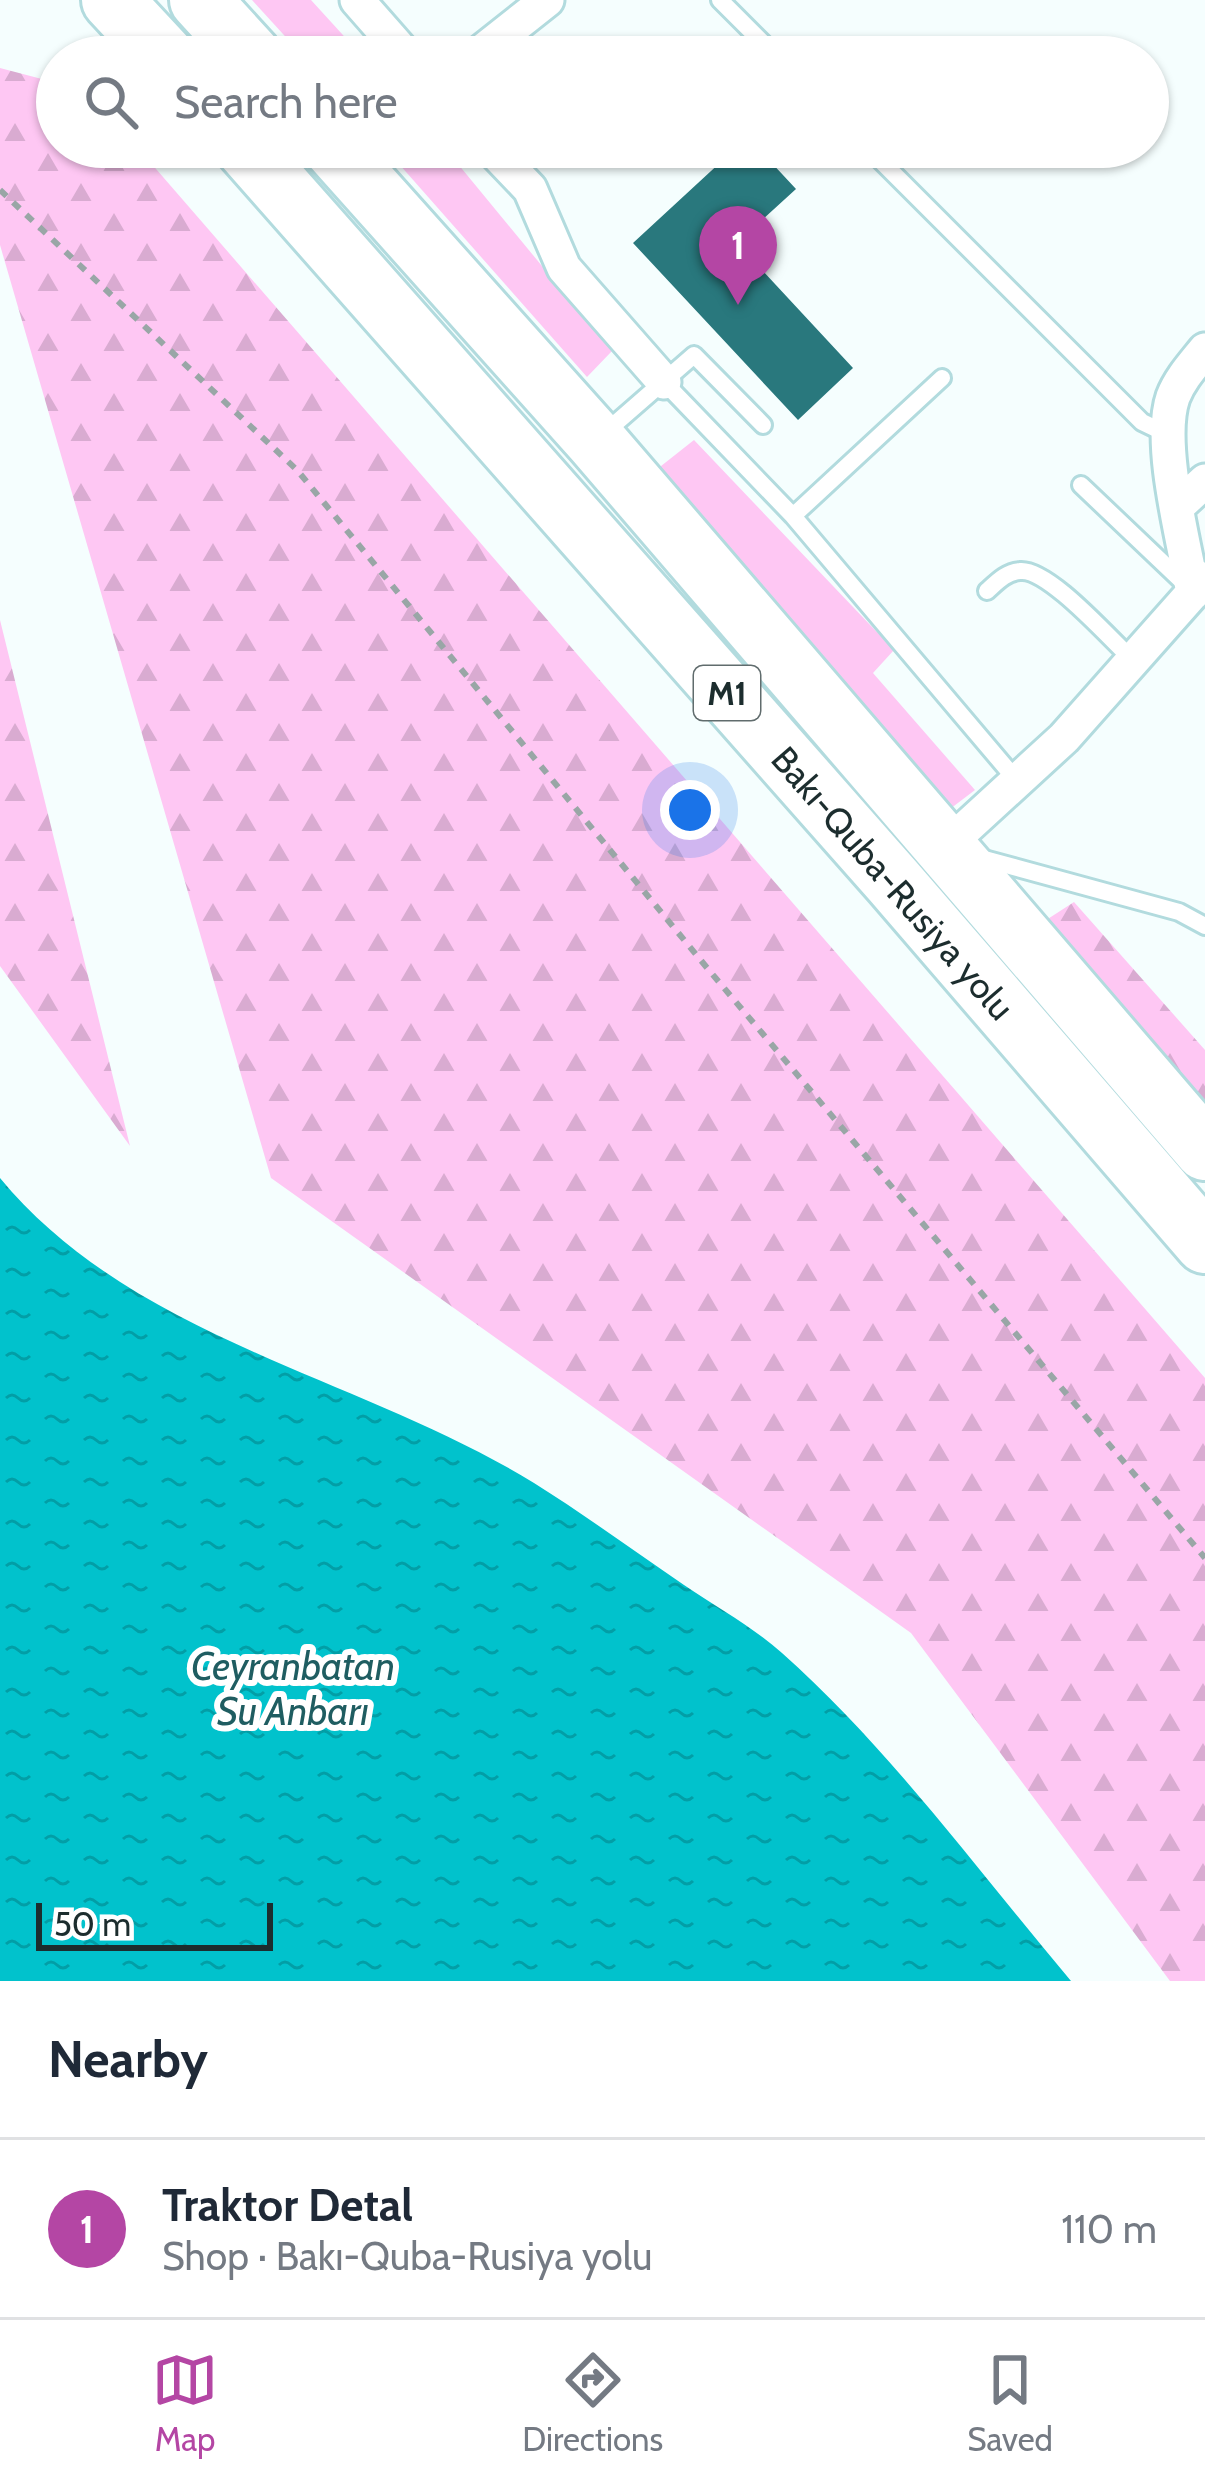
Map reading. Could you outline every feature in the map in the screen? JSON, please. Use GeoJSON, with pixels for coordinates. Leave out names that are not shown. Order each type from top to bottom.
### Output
{"type":"FeatureCollection","features":[{"type":"Feature","properties":{"kind":"highway"},"geometry":{"type":"LineString","coordinates":[[112,0],[145,36]]}},
{"type":"Feature","properties":{"kind":"highway"},"geometry":{"type":"LineString","coordinates":[[200,0],[233,36]]}},
{"type":"Feature","properties":{"kind":"highway","name":"Bakı-Quba-Rusiya yolu"},"geometry":{"type":"LineString","coordinates":[[264,168],[877,863],[1205,1243]]}},
{"type":"Feature","properties":{"kind":"highway","name":"Bakı-Quba-Rusiya yolu"},"geometry":{"type":"LineString","coordinates":[[352,168],[596,440],[1205,1150]]}},
{"type":"Feature","properties":{"kind":"street"},"geometry":{"type":"LineString","coordinates":[[357,0],[389,36]]}},
{"type":"Feature","properties":{"kind":"street"},"geometry":{"type":"LineString","coordinates":[[502,36],[547,0]]}},
{"type":"Feature","properties":{"kind":"street"},"geometry":{"type":"LineString","coordinates":[[510,168],[530,189],[564,268],[664,382]]}},
{"type":"Feature","properties":{"kind":"street"},"geometry":{"type":"LineString","coordinates":[[944,848],[1064,738],[1199,586],[1178,506],[1167,434],[1172,400],[1205,350]]}},
{"type":"Feature","properties":{"kind":"street"},"geometry":{"type":"LineString","coordinates":[[1178,506],[1205,482]]}},
{"type":"Feature","properties":{"kind":"lane"},"geometry":{"type":"LineString","coordinates":[[720,0],[756,36]]}},
{"type":"Feature","properties":{"kind":"lane"},"geometry":{"type":"LineString","coordinates":[[888,168],[1131,412],[1167,434]]}},
{"type":"Feature","properties":{"kind":"lane"},"geometry":{"type":"LineString","coordinates":[[596,440],[694,355],[763,425]]}},
{"type":"Feature","properties":{"kind":"lane"},"geometry":{"type":"LineString","coordinates":[[794,516],[942,378]]}},
{"type":"Feature","properties":{"kind":"lane"},"geometry":{"type":"LineString","coordinates":[[664,382],[794,516],[1018,783]]}},
{"type":"Feature","properties":{"kind":"lane"},"geometry":{"type":"LineString","coordinates":[[1082,485],[1199,586]]}},
{"type":"Feature","properties":{"kind":"lane"},"geometry":{"type":"LineString","coordinates":[[987,591],[1003,577],[1022,570],[1042,575],[1132,658]]}},
{"type":"Feature","properties":{"kind":"lane"},"geometry":{"type":"LineString","coordinates":[[944,848],[1179,912],[1205,926]]}},
{"type":"Feature","properties":{"kind":"path"},"geometry":{"type":"LineString","coordinates":[[0,190],[297,470],[1205,1558]]}},
{"type":"Feature","properties":{"kind":"green space"},"geometry":{"type":"Polygon","coordinates":[[[252,0],[311,0],[344,36],[285,36],[252,0]]]}},
{"type":"Feature","properties":{"kind":"green space"},"geometry":{"type":"Polygon","coordinates":[[[0,68],[36,77],[36,168],[155,168],[1205,1378],[1205,1981],[1170,1981],[911,1633],[271,1178],[0,245],[0,68]]]}},
{"type":"Feature","properties":{"kind":"green space"},"geometry":{"type":"Polygon","coordinates":[[[403,168],[461,168],[612,351],[587,377],[403,168]]]}},
{"type":"Feature","properties":{"kind":"green space"},"geometry":{"type":"Polygon","coordinates":[[[694,440],[894,650],[873,673],[975,790],[950,809],[656,470],[694,440]]]}},
{"type":"Feature","properties":{"kind":"green space"},"geometry":{"type":"Polygon","coordinates":[[[0,620],[130,1146],[0,966],[0,620]]]}},
{"type":"Feature","properties":{"kind":"green space"},"geometry":{"type":"Polygon","coordinates":[[[1074,902],[1205,1050],[1205,1117],[1040,924],[1074,902]]]}},
{"type":"Feature","properties":{"kind":"water","name":"Ceyranbatan Su Anbarı"},"geometry":{"type":"Polygon","coordinates":[[[0,1178],[54,1233],[116,1279],[252,1351],[467,1446],[534,1483],[759,1634],[860,1729],[1071,1981],[0,1981],[0,1178]]]}},
{"type":"Feature","properties":{"kind":"building"},"geometry":{"type":"Polygon","coordinates":[[[714,168],[776,168],[796,189],[737,243],[853,368],[798,420],[633,243],[714,168]]]}},
{"type":"Feature","properties":{"kind":"place","name":"Traktor Detal"},"geometry":{"type":"Point","coordinates":[738,305]}}]}
